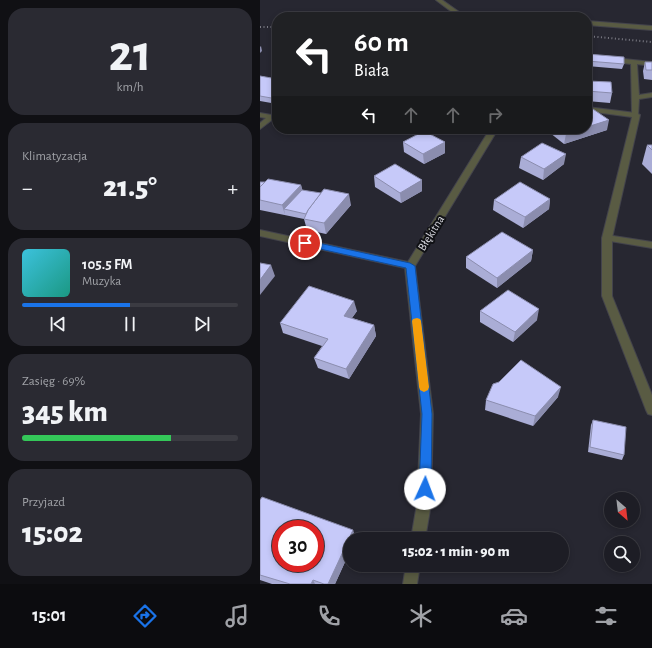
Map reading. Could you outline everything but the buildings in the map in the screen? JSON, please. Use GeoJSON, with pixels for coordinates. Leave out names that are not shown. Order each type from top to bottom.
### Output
{"type":"FeatureCollection","features":[{"type":"Feature","properties":{"kind":"street"},"geometry":{"type":"LineString","coordinates":[[439,0],[454,12]]}},
{"type":"Feature","properties":{"kind":"street"},"geometry":{"type":"LineString","coordinates":[[592,23],[652,28]]}},
{"type":"Feature","properties":{"kind":"street"},"geometry":{"type":"LineString","coordinates":[[592,58],[652,64]]}},
{"type":"Feature","properties":{"kind":"street"},"geometry":{"type":"LineString","coordinates":[[634,62],[636,115],[607,238],[607,296],[652,410]]}},
{"type":"Feature","properties":{"kind":"street"},"geometry":{"type":"LineString","coordinates":[[636,98],[652,95]]}},
{"type":"Feature","properties":{"kind":"street"},"geometry":{"type":"LineString","coordinates":[[592,111],[636,115]]}},
{"type":"Feature","properties":{"kind":"street"},"geometry":{"type":"LineString","coordinates":[[260,115],[272,118]]}},
{"type":"Feature","properties":{"kind":"street"},"geometry":{"type":"LineString","coordinates":[[260,127],[272,119]]}},
{"type":"Feature","properties":{"kind":"street","name":"Błękitna"},"geometry":{"type":"LineString","coordinates":[[410,266],[491,134]]}},
{"type":"Feature","properties":{"kind":"street"},"geometry":{"type":"LineString","coordinates":[[260,233],[410,266],[427,414],[424,504],[419,532]]}},
{"type":"Feature","properties":{"kind":"street"},"geometry":{"type":"LineString","coordinates":[[607,238],[652,245]]}},
{"type":"Feature","properties":{"kind":"street"},"geometry":{"type":"LineString","coordinates":[[410,584],[412,572]]}},
{"type":"Feature","properties":{"kind":"railway"},"geometry":{"type":"LineString","coordinates":[[260,27],[272,27]]}},
{"type":"Feature","properties":{"kind":"railway"},"geometry":{"type":"LineString","coordinates":[[592,36],[652,42]]}},
{"type":"Feature","properties":{"kind":"slow traffic"},"geometry":{"type":"LineString","coordinates":[[417,321],[424,387]]}},
{"type":"Feature","properties":{"kind":"route"},"geometry":{"type":"LineString","coordinates":[[305,243],[410,266],[427,414],[425,489]]}}]}
